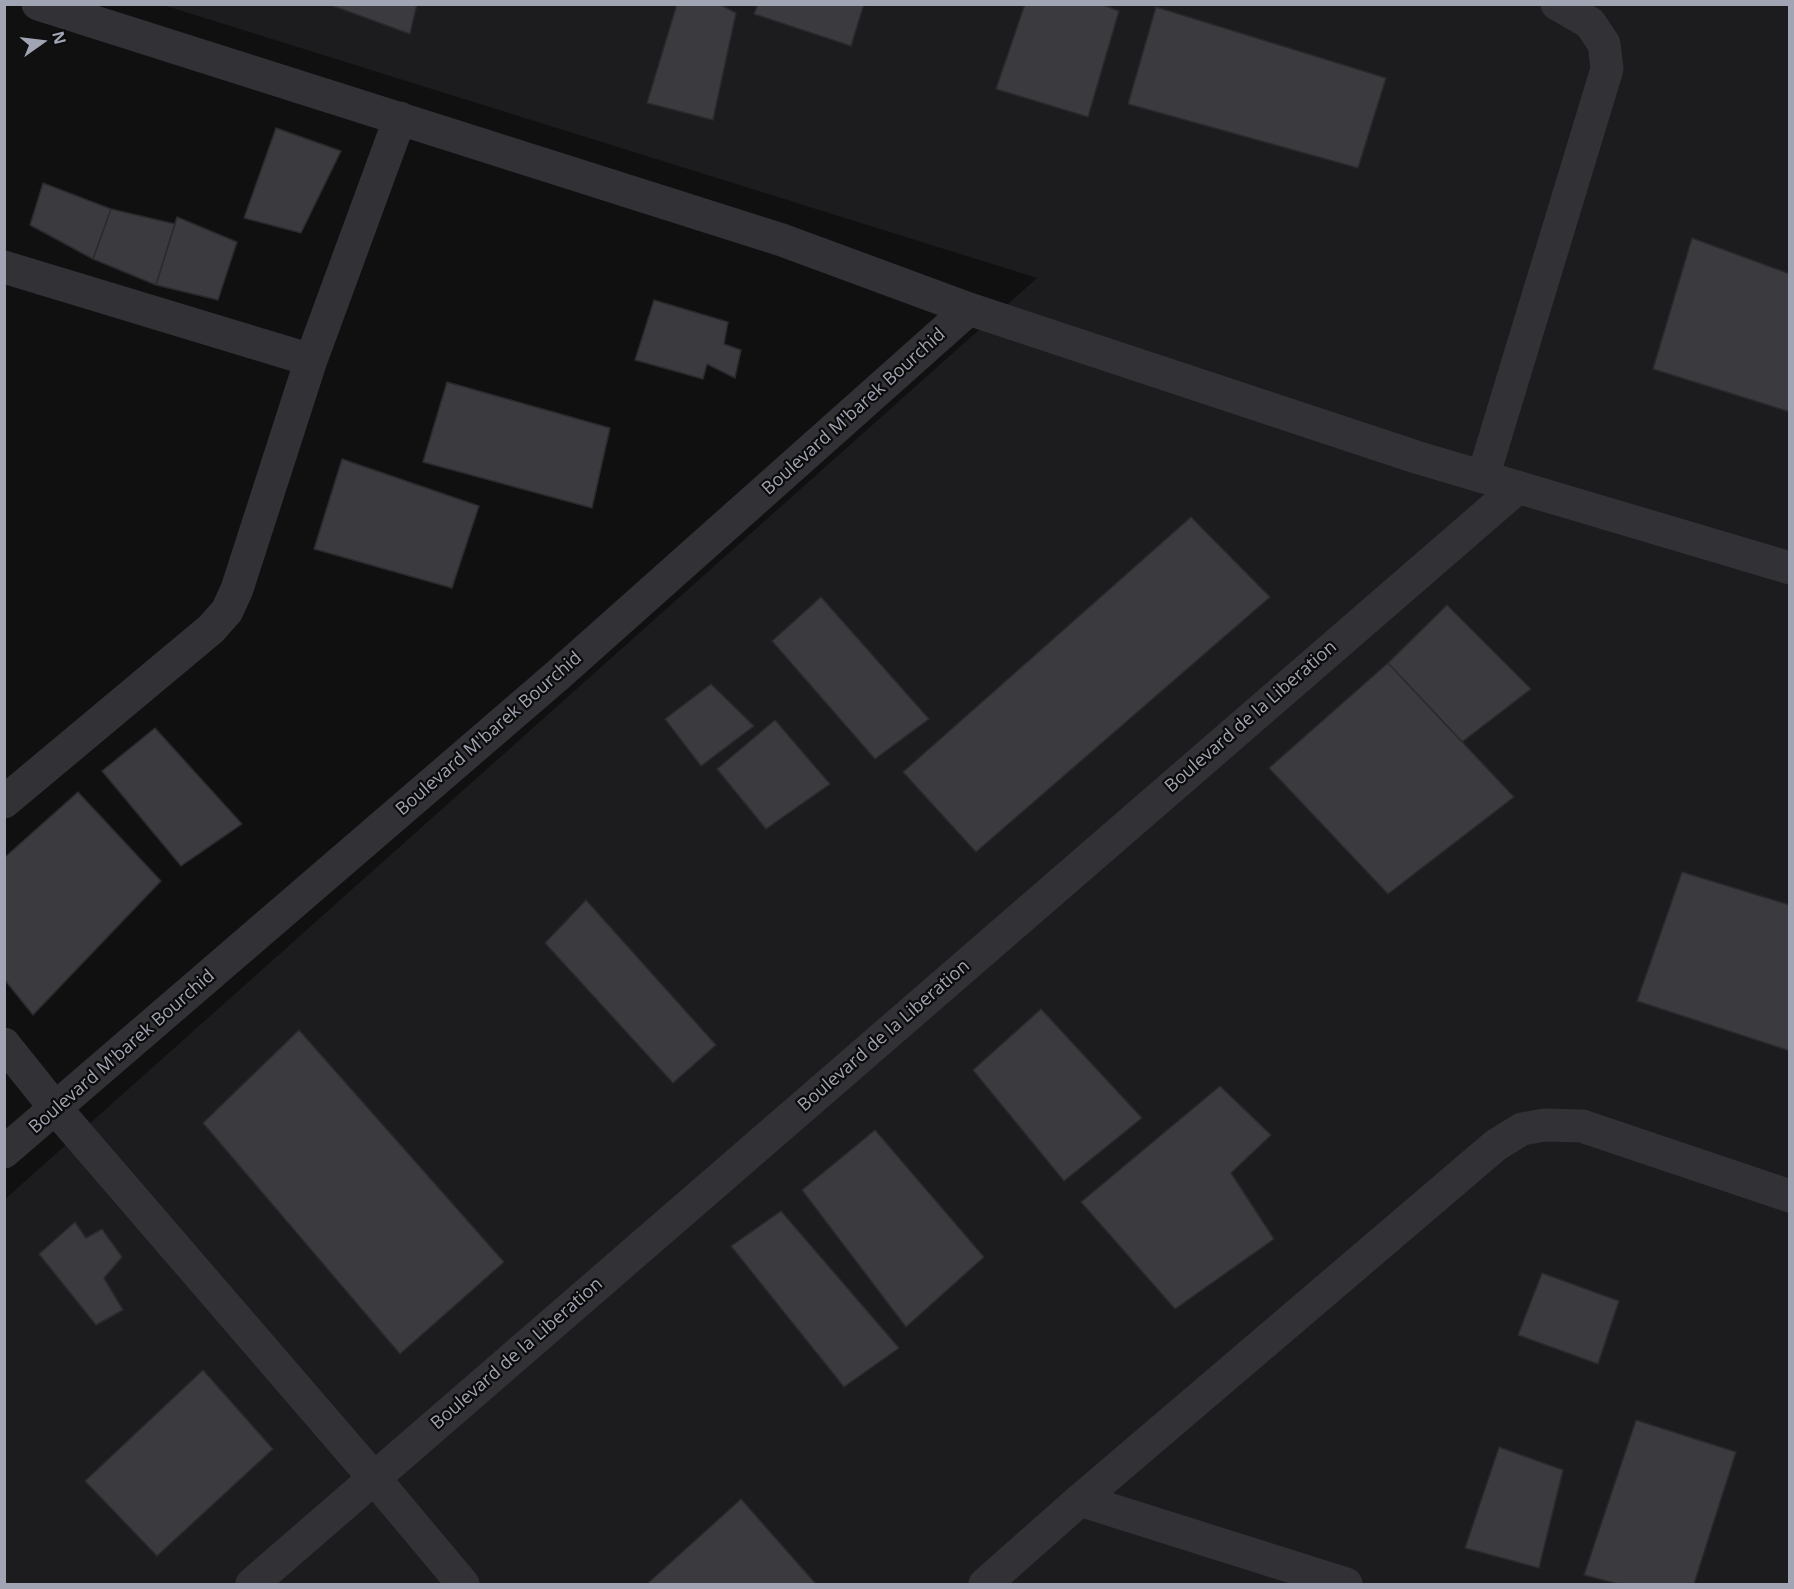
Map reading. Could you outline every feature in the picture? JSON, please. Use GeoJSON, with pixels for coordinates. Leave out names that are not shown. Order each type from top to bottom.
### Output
{"type":"FeatureCollection","features":[{"type":"Feature","properties":{"kind":"street"},"geometry":{"type":"LineString","coordinates":[[38,4],[782,240],[969,309],[1405,453],[1790,568]]}},
{"type":"Feature","properties":{"kind":"street"},"geometry":{"type":"LineString","coordinates":[[1483,477],[1607,69],[1604,44],[1590,23],[1557,4]]}},
{"type":"Feature","properties":{"kind":"street"},"geometry":{"type":"LineString","coordinates":[[10,786],[212,629],[227,611],[237,589],[311,360],[400,118]]}},
{"type":"Feature","properties":{"kind":"street"},"geometry":{"type":"LineString","coordinates":[[4,267],[311,360]]}},
{"type":"Feature","properties":{"kind":"street","name":"Boulevard M'barek Bourchid"},"geometry":{"type":"LineString","coordinates":[[4,1152],[558,675],[969,309]]}},
{"type":"Feature","properties":{"kind":"street","name":"Boulevard de la Liberation"},"geometry":{"type":"LineString","coordinates":[[252,1584],[1517,488]]}},
{"type":"Feature","properties":{"kind":"street"},"geometry":{"type":"LineString","coordinates":[[4,1044],[56,1109],[463,1584]]}},
{"type":"Feature","properties":{"kind":"street"},"geometry":{"type":"LineString","coordinates":[[985,1584],[1080,1500],[1496,1145],[1522,1129],[1545,1125],[1582,1126],[1790,1196]]}},
{"type":"Feature","properties":{"kind":"street"},"geometry":{"type":"LineString","coordinates":[[1080,1500],[1346,1584]]}},
{"type":"Feature","properties":{"kind":"shaded area"},"geometry":{"type":"Polygon","coordinates":[[[163,5],[1789,5],[1789,1584],[5,1584],[4,1200],[1037,278],[163,5]]]}},
{"type":"Feature","properties":{"kind":"building"},"geometry":{"type":"Polygon","coordinates":[[[328,4],[417,4],[410,34],[328,4]]]}},
{"type":"Feature","properties":{"kind":"building"},"geometry":{"type":"Polygon","coordinates":[[[677,4],[719,4],[736,13],[713,120],[647,103],[677,4]]]}},
{"type":"Feature","properties":{"kind":"building"},"geometry":{"type":"Polygon","coordinates":[[[758,4],[864,4],[851,46],[754,14],[758,4]]]}},
{"type":"Feature","properties":{"kind":"building"},"geometry":{"type":"Polygon","coordinates":[[[1025,4],[1101,4],[1119,11],[1088,117],[996,89],[1025,4]]]}},
{"type":"Feature","properties":{"kind":"building"},"geometry":{"type":"Polygon","coordinates":[[[1156,7],[1386,78],[1358,168],[1128,104],[1156,7]]]}},
{"type":"Feature","properties":{"kind":"building"},"geometry":{"type":"Polygon","coordinates":[[[276,128],[341,151],[301,233],[244,218],[276,128]]]}},
{"type":"Feature","properties":{"kind":"building"},"geometry":{"type":"Polygon","coordinates":[[[43,183],[111,209],[93,259],[30,225],[43,183]]]}},
{"type":"Feature","properties":{"kind":"building"},"geometry":{"type":"Polygon","coordinates":[[[111,209],[175,224],[156,285],[93,259],[111,209]]]}},
{"type":"Feature","properties":{"kind":"building"},"geometry":{"type":"Polygon","coordinates":[[[177,217],[237,242],[218,300],[156,285],[177,217]]]}},
{"type":"Feature","properties":{"kind":"building"},"geometry":{"type":"Polygon","coordinates":[[[1692,238],[1790,274],[1790,412],[1653,369],[1692,238]]]}},
{"type":"Feature","properties":{"kind":"building"},"geometry":{"type":"Polygon","coordinates":[[[654,300],[728,322],[724,344],[741,350],[735,378],[707,364],[703,379],[635,360],[654,300]]]}},
{"type":"Feature","properties":{"kind":"building"},"geometry":{"type":"Polygon","coordinates":[[[447,382],[610,428],[592,508],[423,462],[447,382]]]}},
{"type":"Feature","properties":{"kind":"building"},"geometry":{"type":"Polygon","coordinates":[[[342,459],[479,506],[452,588],[314,549],[342,459]]]}},
{"type":"Feature","properties":{"kind":"building"},"geometry":{"type":"Polygon","coordinates":[[[1191,517],[1270,597],[976,852],[903,772],[1191,517]]]}},
{"type":"Feature","properties":{"kind":"building"},"geometry":{"type":"Polygon","coordinates":[[[821,597],[929,719],[875,759],[772,641],[821,597]]]}},
{"type":"Feature","properties":{"kind":"building"},"geometry":{"type":"Polygon","coordinates":[[[1447,605],[1531,689],[1462,742],[1388,663],[1447,605]]]}},
{"type":"Feature","properties":{"kind":"building"},"geometry":{"type":"Polygon","coordinates":[[[1388,663],[1514,797],[1388,894],[1269,768],[1388,663]]]}},
{"type":"Feature","properties":{"kind":"building"},"geometry":{"type":"Polygon","coordinates":[[[711,684],[754,726],[701,766],[665,719],[711,684]]]}},
{"type":"Feature","properties":{"kind":"building"},"geometry":{"type":"Polygon","coordinates":[[[775,720],[830,784],[766,829],[717,769],[775,720]]]}},
{"type":"Feature","properties":{"kind":"building"},"geometry":{"type":"Polygon","coordinates":[[[155,728],[242,824],[181,866],[102,771],[155,728]]]}},
{"type":"Feature","properties":{"kind":"building"},"geometry":{"type":"Polygon","coordinates":[[[78,792],[161,881],[33,1015],[4,979],[4,858],[78,792]]]}},
{"type":"Feature","properties":{"kind":"building"},"geometry":{"type":"Polygon","coordinates":[[[1682,872],[1790,905],[1790,1051],[1637,1001],[1682,872]]]}},
{"type":"Feature","properties":{"kind":"building"},"geometry":{"type":"Polygon","coordinates":[[[586,900],[716,1045],[673,1083],[545,943],[586,900]]]}},
{"type":"Feature","properties":{"kind":"building"},"geometry":{"type":"Polygon","coordinates":[[[1041,1009],[1142,1118],[1064,1181],[973,1070],[1041,1009]]]}},
{"type":"Feature","properties":{"kind":"building"},"geometry":{"type":"Polygon","coordinates":[[[299,1030],[504,1262],[400,1354],[203,1123],[299,1030]]]}},
{"type":"Feature","properties":{"kind":"building"},"geometry":{"type":"Polygon","coordinates":[[[1220,1086],[1271,1135],[1231,1173],[1274,1239],[1175,1309],[1081,1202],[1220,1086]]]}},
{"type":"Feature","properties":{"kind":"building"},"geometry":{"type":"Polygon","coordinates":[[[875,1130],[984,1257],[906,1327],[802,1190],[875,1130]]]}},
{"type":"Feature","properties":{"kind":"building"},"geometry":{"type":"Polygon","coordinates":[[[781,1211],[899,1348],[844,1387],[731,1246],[781,1211]]]}},
{"type":"Feature","properties":{"kind":"building"},"geometry":{"type":"Polygon","coordinates":[[[75,1222],[86,1238],[102,1229],[122,1257],[104,1278],[123,1310],[96,1325],[39,1254],[75,1222]]]}},
{"type":"Feature","properties":{"kind":"building"},"geometry":{"type":"Polygon","coordinates":[[[1542,1273],[1619,1301],[1598,1364],[1518,1335],[1542,1273]]]}},
{"type":"Feature","properties":{"kind":"building"},"geometry":{"type":"Polygon","coordinates":[[[203,1370],[273,1449],[157,1556],[85,1481],[203,1370]]]}},
{"type":"Feature","properties":{"kind":"building"},"geometry":{"type":"Polygon","coordinates":[[[1636,1420],[1736,1452],[1694,1584],[1618,1584],[1584,1575],[1636,1420]]]}},
{"type":"Feature","properties":{"kind":"building"},"geometry":{"type":"Polygon","coordinates":[[[1499,1447],[1563,1470],[1539,1568],[1465,1548],[1499,1447]]]}},
{"type":"Feature","properties":{"kind":"building"},"geometry":{"type":"Polygon","coordinates":[[[741,1499],[816,1584],[647,1584],[741,1499]]]}}]}
